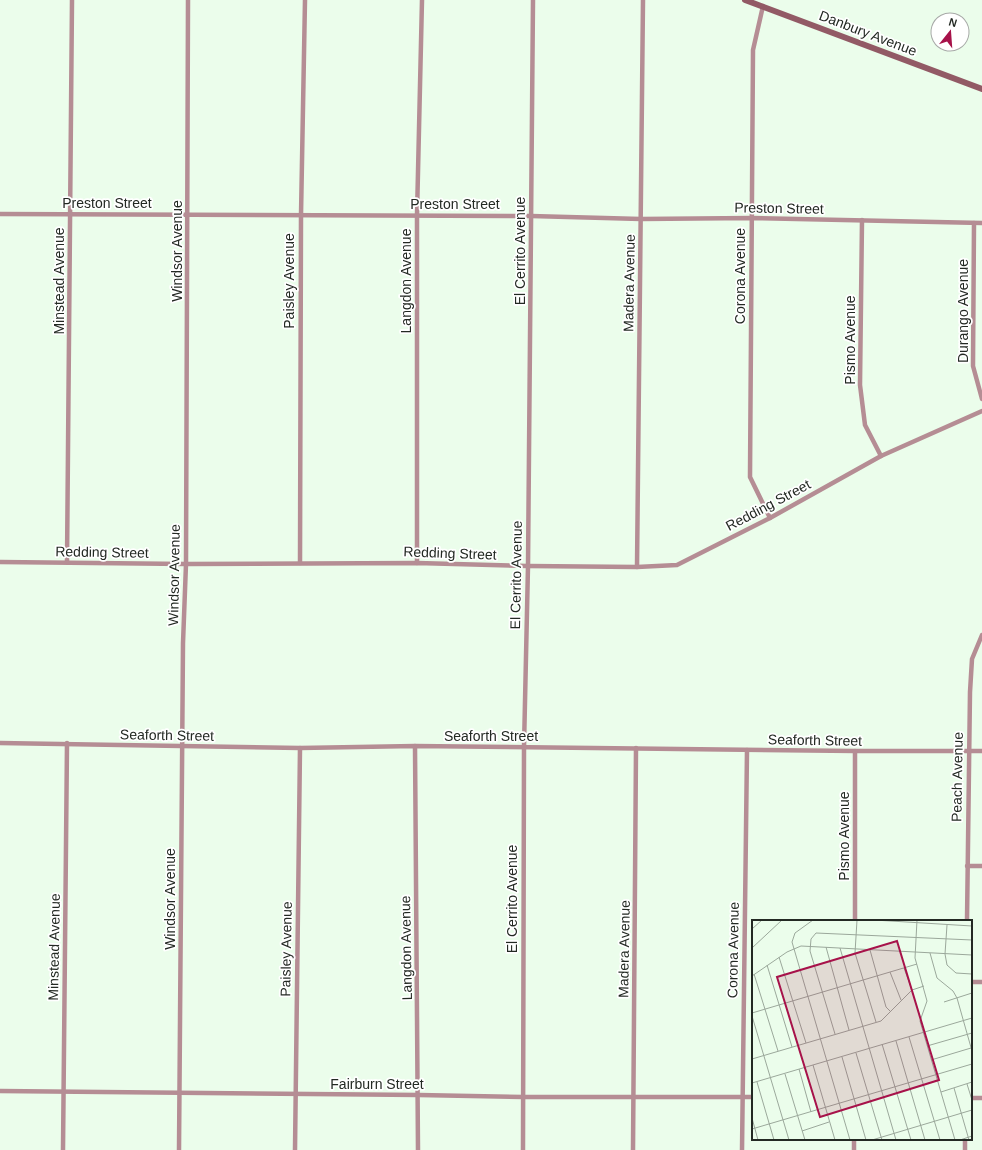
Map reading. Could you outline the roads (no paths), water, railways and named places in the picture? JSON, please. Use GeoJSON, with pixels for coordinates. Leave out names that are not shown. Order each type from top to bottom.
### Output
{"type":"FeatureCollection","features":[{"type":"Feature","properties":{"kind":"street","name":"Minstead Avenue"},"geometry":{"type":"LineString","coordinates":[[67,562],[72,0]]}},
{"type":"Feature","properties":{"kind":"street","name":"Windsor Avenue"},"geometry":{"type":"LineString","coordinates":[[179,1150],[182,746],[186,564],[188,0]]}},
{"type":"Feature","properties":{"kind":"street","name":"Paisley Avenue"},"geometry":{"type":"LineString","coordinates":[[300,563],[300,215],[305,0]]}},
{"type":"Feature","properties":{"kind":"street","name":"Langdon Avenue"},"geometry":{"type":"LineString","coordinates":[[417,562],[417,215],[422,0]]}},
{"type":"Feature","properties":{"kind":"street","name":"El Cerrito Avenue"},"geometry":{"type":"LineString","coordinates":[[523,1150],[524,747],[528,566],[533,0]]}},
{"type":"Feature","properties":{"kind":"street","name":"Madera Avenue"},"geometry":{"type":"LineString","coordinates":[[637,567],[643,0]]}},
{"type":"Feature","properties":{"kind":"street","name":"Danbury Avenue"},"geometry":{"type":"LineString","coordinates":[[745,0],[982,89]]}},
{"type":"Feature","properties":{"kind":"street","name":"Corona Avenue"},"geometry":{"type":"LineString","coordinates":[[763,6],[753,50],[750,477],[770,518]]}},
{"type":"Feature","properties":{"kind":"street","name":"Preston Street"},"geometry":{"type":"LineString","coordinates":[[0,214],[417,215],[640,219],[752,218],[982,223]]}},
{"type":"Feature","properties":{"kind":"street","name":"Pismo Avenue"},"geometry":{"type":"LineString","coordinates":[[862,220],[860,385],[865,425],[881,456]]}},
{"type":"Feature","properties":{"kind":"street","name":"Durango Avenue"},"geometry":{"type":"LineString","coordinates":[[974,223],[972,366],[982,399]]}},
{"type":"Feature","properties":{"kind":"street","name":"Redding Street"},"geometry":{"type":"LineString","coordinates":[[0,562],[186,564],[417,562],[528,566],[637,567],[677,565],[770,518],[881,456],[982,411]]}},
{"type":"Feature","properties":{"kind":"street","name":"Peach Avenue"},"geometry":{"type":"LineString","coordinates":[[966,920],[968,751],[972,659],[982,635]]}},
{"type":"Feature","properties":{"kind":"street","name":"Seaforth Street"},"geometry":{"type":"LineString","coordinates":[[0,743],[300,748],[415,746],[982,751]]}},
{"type":"Feature","properties":{"kind":"street","name":"Minstead Avenue"},"geometry":{"type":"LineString","coordinates":[[63,1150],[67,743]]}},
{"type":"Feature","properties":{"kind":"street","name":"Langdon Avenue"},"geometry":{"type":"LineString","coordinates":[[415,746],[419,1095],[418,1150]]}},
{"type":"Feature","properties":{"kind":"street","name":"Paisley Avenue"},"geometry":{"type":"LineString","coordinates":[[295,1150],[300,748]]}},
{"type":"Feature","properties":{"kind":"street","name":"Madera Avenue"},"geometry":{"type":"LineString","coordinates":[[633,1150],[636,748]]}},
{"type":"Feature","properties":{"kind":"street","name":"Corona Avenue"},"geometry":{"type":"LineString","coordinates":[[742,1150],[747,750]]}},
{"type":"Feature","properties":{"kind":"street","name":"Pismo Avenue"},"geometry":{"type":"LineString","coordinates":[[855,751],[855,920]]}},
{"type":"Feature","properties":{"kind":"street"},"geometry":{"type":"LineString","coordinates":[[967,866],[982,866]]}},
{"type":"Feature","properties":{"kind":"street","name":"Fairburn Street"},"geometry":{"type":"LineString","coordinates":[[0,1091],[64,1090],[180,1093],[523,1097],[752,1097]]}}]}
